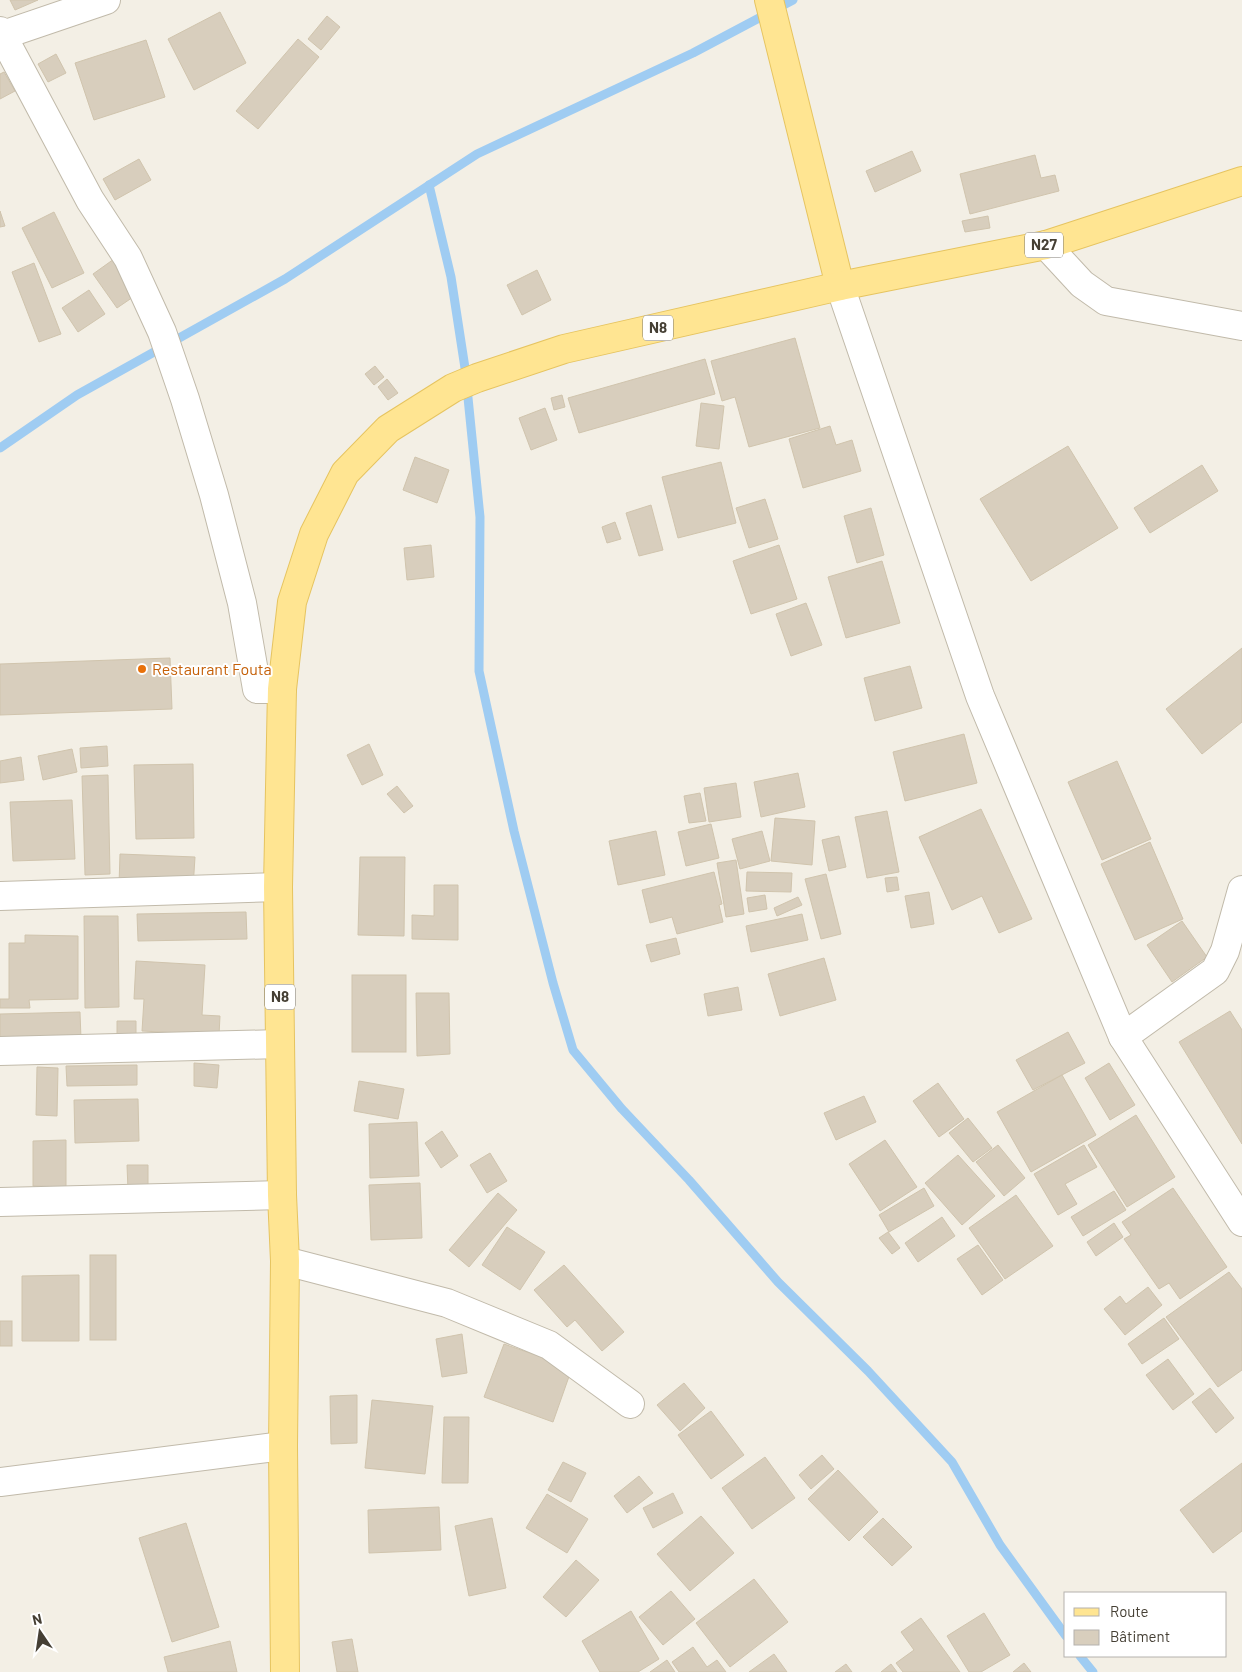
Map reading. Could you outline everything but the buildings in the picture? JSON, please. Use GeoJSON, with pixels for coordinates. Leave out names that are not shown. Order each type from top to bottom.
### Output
{"type":"FeatureCollection","features":[{"type":"Feature","properties":{"kind":"main road"},"geometry":{"type":"LineString","coordinates":[[768,0],[840,286]]}},
{"type":"Feature","properties":{"kind":"main road","name":"N27"},"geometry":{"type":"LineString","coordinates":[[840,286],[1046,245],[1242,181]]}},
{"type":"Feature","properties":{"kind":"main road","name":"N8"},"geometry":{"type":"LineString","coordinates":[[285,1672],[283,1446],[285,1261],[282,1195],[278,887],[282,689],[292,602],[314,534],[345,473],[388,429],[465,383],[564,349],[840,286]]}},
{"type":"Feature","properties":{"kind":"street"},"geometry":{"type":"LineString","coordinates":[[106,0],[1,34],[90,200],[128,258],[162,332],[214,495],[242,603],[257,689],[282,689]]}},
{"type":"Feature","properties":{"kind":"street"},"geometry":{"type":"LineString","coordinates":[[1046,245],[1082,284],[1106,301],[1242,326]]}},
{"type":"Feature","properties":{"kind":"street"},"geometry":{"type":"LineString","coordinates":[[840,286],[980,696],[1123,1037],[1242,1222]]}},
{"type":"Feature","properties":{"kind":"street"},"geometry":{"type":"LineString","coordinates":[[0,896],[278,887]]}},
{"type":"Feature","properties":{"kind":"street"},"geometry":{"type":"LineString","coordinates":[[1123,1037],[1214,971],[1224,951],[1242,890]]}},
{"type":"Feature","properties":{"kind":"street"},"geometry":{"type":"LineString","coordinates":[[0,1051],[280,1044]]}},
{"type":"Feature","properties":{"kind":"street"},"geometry":{"type":"LineString","coordinates":[[0,1202],[282,1195]]}},
{"type":"Feature","properties":{"kind":"street"},"geometry":{"type":"LineString","coordinates":[[285,1261],[447,1303],[548,1345],[630,1404]]}},
{"type":"Feature","properties":{"kind":"street"},"geometry":{"type":"LineString","coordinates":[[0,1482],[283,1446]]}},
{"type":"Feature","properties":{"kind":"waterway"},"geometry":{"type":"LineString","coordinates":[[0,448],[77,395],[285,279],[477,154],[693,53],[793,0]]}},
{"type":"Feature","properties":{"kind":"waterway"},"geometry":{"type":"LineString","coordinates":[[429,185],[451,277],[465,368],[480,517],[479,671],[514,831],[553,983],[573,1050],[622,1109],[689,1180],[778,1282],[868,1371],[952,1462],[1000,1545],[1064,1633]]}},
{"type":"Feature","properties":{"kind":"waterway"},"geometry":{"type":"LineString","coordinates":[[1081,1657],[1093,1672]]}},
{"type":"Feature","properties":{"kind":"place","name":"Restaurant Fouta"},"geometry":{"type":"Point","coordinates":[142,669]}}]}
